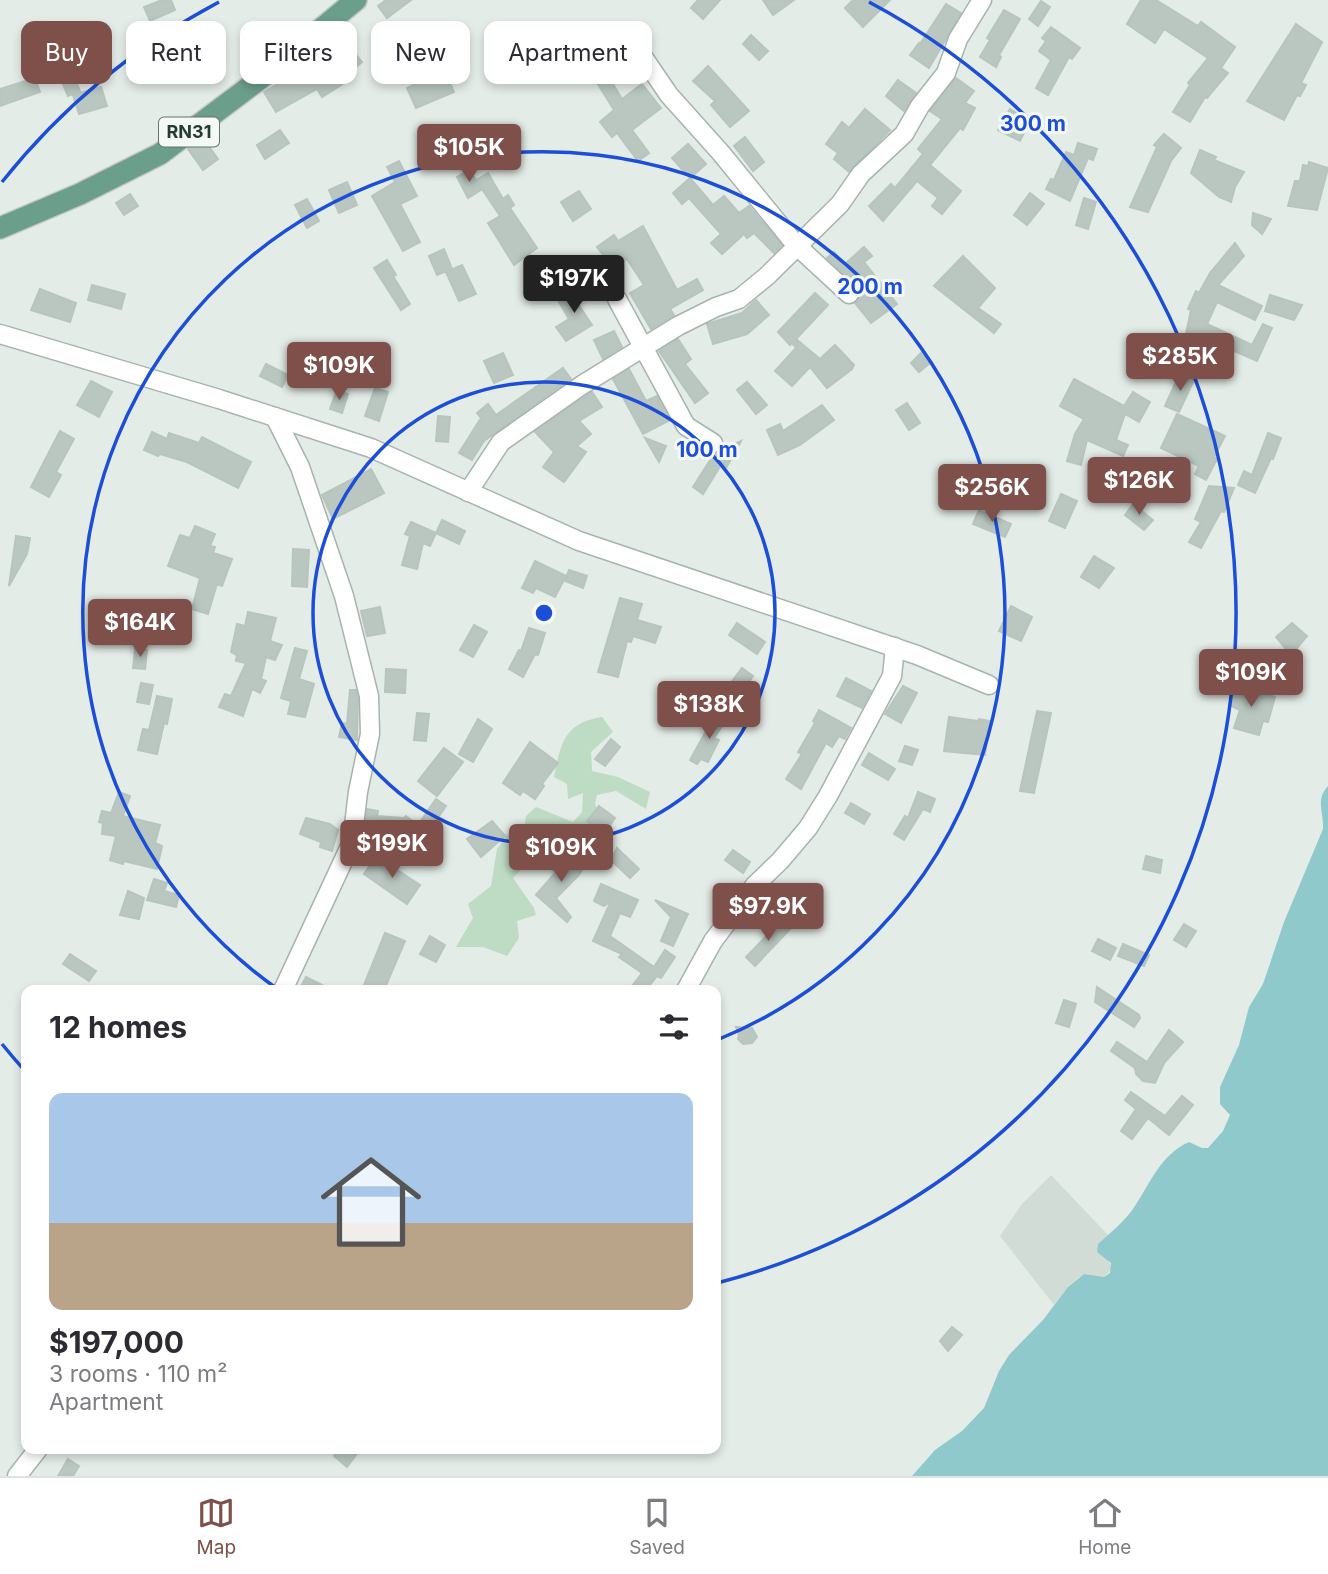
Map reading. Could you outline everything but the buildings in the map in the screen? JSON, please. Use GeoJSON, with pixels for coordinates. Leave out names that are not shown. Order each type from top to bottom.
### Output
{"type":"FeatureCollection","features":[{"type":"Feature","properties":{"kind":"main road","name":"RN31"},"geometry":{"type":"LineString","coordinates":[[0,228],[80,194],[160,154],[269,72],[356,0]]}},
{"type":"Feature","properties":{"kind":"street"},"geometry":{"type":"LineString","coordinates":[[468,492],[501,442],[582,386],[678,326],[711,309],[739,299],[767,276],[840,204],[861,174],[904,134],[920,106],[946,73],[958,39],[982,0]]}},
{"type":"Feature","properties":{"kind":"street"},"geometry":{"type":"LineString","coordinates":[[652,70],[669,95],[721,153],[796,245],[849,294]]}},
{"type":"Feature","properties":{"kind":"street"},"geometry":{"type":"LineString","coordinates":[[617,299],[686,426],[713,443]]}},
{"type":"Feature","properties":{"kind":"street"},"geometry":{"type":"LineString","coordinates":[[0,334],[370,448],[579,541],[895,647],[989,685]]}},
{"type":"Feature","properties":{"kind":"street"},"geometry":{"type":"LineString","coordinates":[[275,417],[300,467],[344,596],[369,696],[370,734],[358,792],[352,842],[284,985]]}},
{"type":"Feature","properties":{"kind":"street"},"geometry":{"type":"LineString","coordinates":[[689,985],[713,941],[755,886],[808,828],[828,796],[892,676],[895,647]]}},
{"type":"Feature","properties":{"kind":"street"},"geometry":{"type":"LineString","coordinates":[[17,1476],[34,1454]]}},
{"type":"Feature","properties":{"kind":"shaded area"},"geometry":{"type":"Polygon","coordinates":[[[1051,1175],[1108,1235],[1098,1244],[1097,1252],[1107,1258],[1112,1268],[1104,1277],[1084,1274],[1068,1287],[1054,1305],[1000,1236],[1022,1204],[1051,1175]]]}},
{"type":"Feature","properties":{"kind":"green space"},"geometry":{"type":"Polygon","coordinates":[[[602,717],[613,732],[591,752],[592,771],[618,777],[650,792],[646,809],[616,791],[597,795],[595,803],[606,838],[601,847],[574,839],[568,886],[535,855],[513,878],[536,915],[517,921],[519,938],[507,956],[483,947],[456,947],[473,918],[468,904],[491,886],[497,849],[511,830],[524,829],[526,816],[536,807],[573,822],[582,812],[583,793],[568,799],[567,784],[554,777],[566,736],[579,724],[602,717]]]}},
{"type":"Feature","properties":{"kind":"water"},"geometry":{"type":"Polygon","coordinates":[[[1328,786],[1328,1476],[912,1476],[935,1450],[962,1431],[984,1408],[999,1371],[1009,1355],[1043,1320],[1068,1287],[1084,1274],[1104,1277],[1110,1273],[1111,1263],[1097,1252],[1098,1244],[1129,1214],[1170,1154],[1189,1142],[1208,1148],[1223,1131],[1230,1115],[1220,1104],[1220,1087],[1239,1045],[1249,1007],[1263,984],[1284,922],[1323,829],[1321,801],[1328,786]]]}}]}
